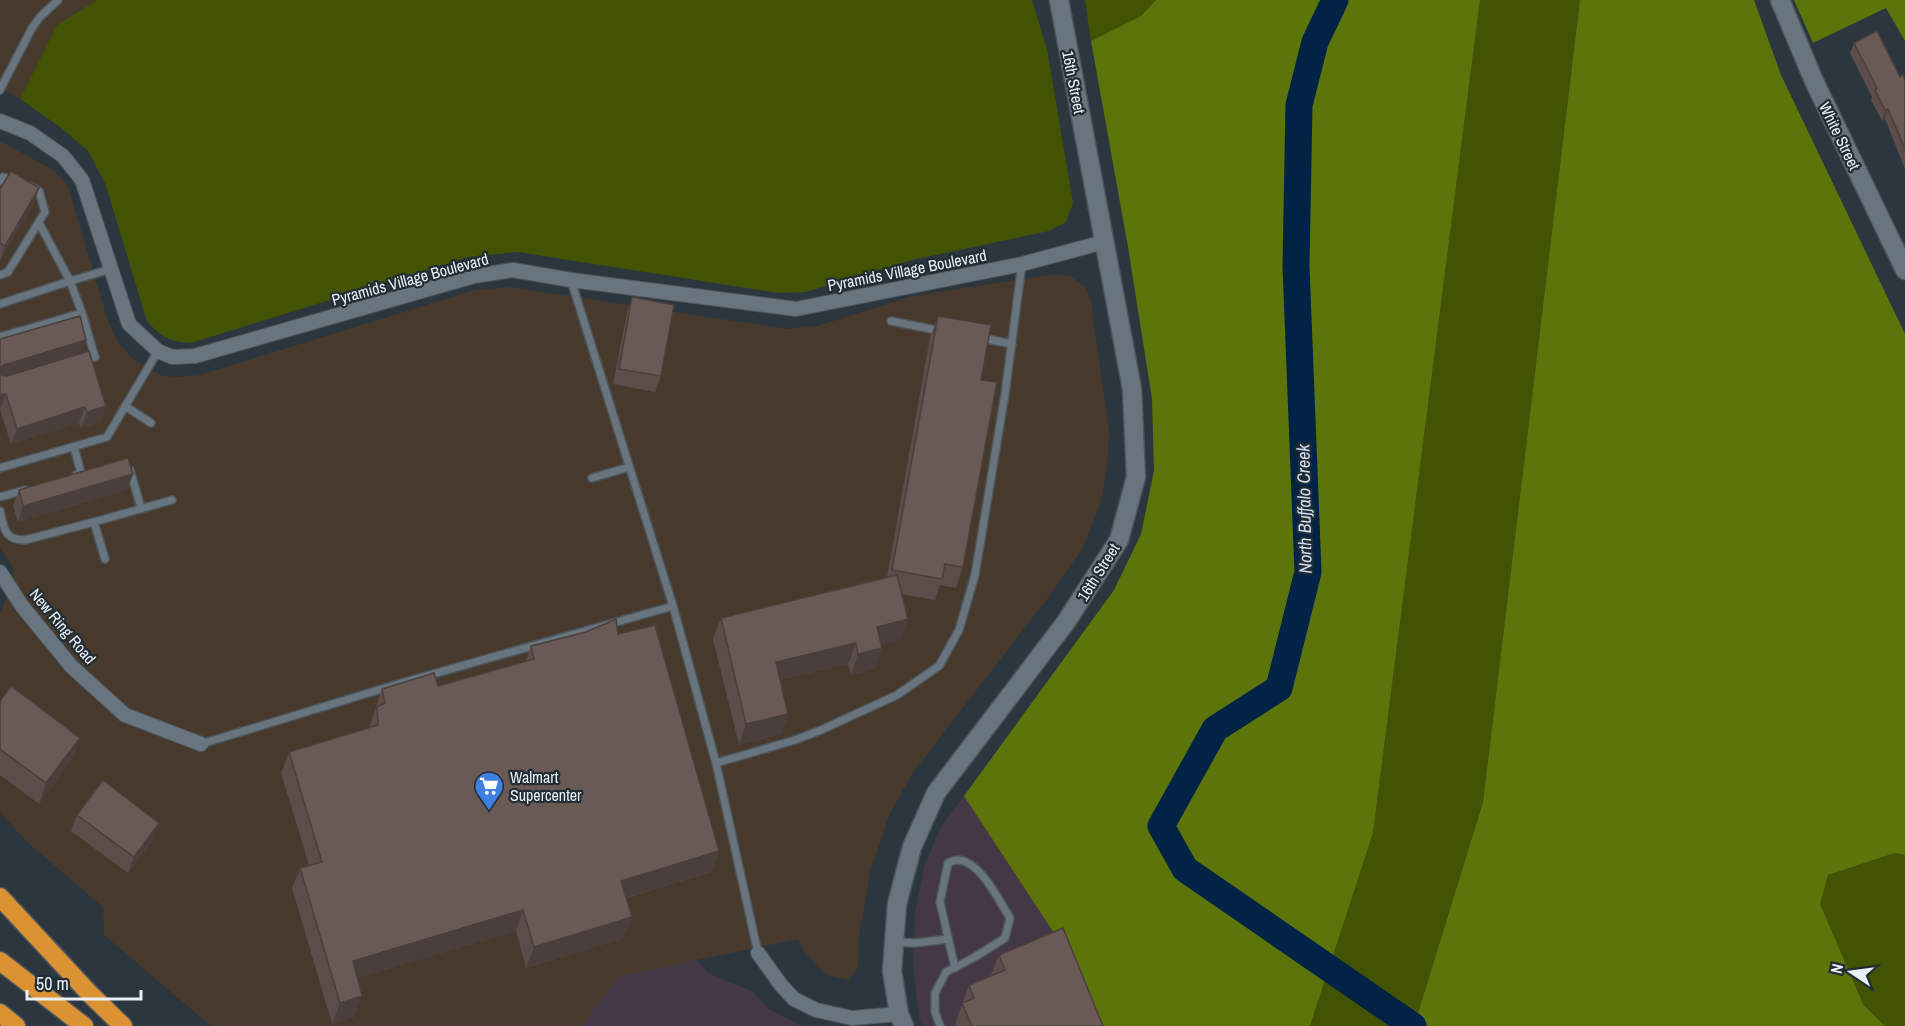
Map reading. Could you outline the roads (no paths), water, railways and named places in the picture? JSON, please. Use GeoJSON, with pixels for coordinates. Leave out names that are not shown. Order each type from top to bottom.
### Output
{"type":"FeatureCollection","features":[{"type":"Feature","properties":{"kind":"highway"},"geometry":{"type":"LineString","coordinates":[[0,897],[90,994],[123,1026]]}},
{"type":"Feature","properties":{"kind":"highway"},"geometry":{"type":"LineString","coordinates":[[0,961],[84,1026]]}},
{"type":"Feature","properties":{"kind":"highway"},"geometry":{"type":"LineString","coordinates":[[0,1013],[16,1026]]}},
{"type":"Feature","properties":{"kind":"street","name":"16th Street"},"geometry":{"type":"LineString","coordinates":[[902,1020],[892,971],[897,904],[912,847],[936,793],[1066,622],[1119,540],[1136,477],[1132,389],[1059,0]]}},
{"type":"Feature","properties":{"kind":"street","name":"White Street"},"geometry":{"type":"LineString","coordinates":[[1780,0],[1814,81],[1905,270]]}},
{"type":"Feature","properties":{"kind":"street"},"geometry":{"type":"LineString","coordinates":[[0,121],[30,133],[63,156],[82,180],[129,324],[158,351]]}},
{"type":"Feature","properties":{"kind":"street","name":"Pyramids Village Boulevard"},"geometry":{"type":"LineString","coordinates":[[158,351],[172,357],[195,356],[474,276],[513,270],[571,280],[796,309],[1022,264],[1104,242]]}},
{"type":"Feature","properties":{"kind":"street","name":"New Ring Road"},"geometry":{"type":"LineString","coordinates":[[0,572],[22,606],[71,666],[125,715],[201,744]]}},
{"type":"Feature","properties":{"kind":"street"},"geometry":{"type":"LineString","coordinates":[[758,953],[794,999],[816,1010],[852,1018],[902,1020]]}},
{"type":"Feature","properties":{"kind":"lane"},"geometry":{"type":"LineString","coordinates":[[0,90],[32,28],[57,0]]}},
{"type":"Feature","properties":{"kind":"lane"},"geometry":{"type":"LineString","coordinates":[[0,181],[3,177],[22,181],[39,191],[45,212],[8,272],[0,275]]}},
{"type":"Feature","properties":{"kind":"lane"},"geometry":{"type":"LineString","coordinates":[[39,223],[70,280],[95,357],[74,364]]}},
{"type":"Feature","properties":{"kind":"lane"},"geometry":{"type":"LineString","coordinates":[[716,763],[821,730],[897,695],[939,666],[959,630],[975,575],[1005,394],[1022,264]]}},
{"type":"Feature","properties":{"kind":"lane"},"geometry":{"type":"LineString","coordinates":[[0,304],[70,280],[111,269]]}},
{"type":"Feature","properties":{"kind":"lane"},"geometry":{"type":"LineString","coordinates":[[571,280],[673,606],[716,763],[758,953]]}},
{"type":"Feature","properties":{"kind":"lane"},"geometry":{"type":"LineString","coordinates":[[0,337],[82,313]]}},
{"type":"Feature","properties":{"kind":"lane"},"geometry":{"type":"LineString","coordinates":[[891,321],[946,332]]}},
{"type":"Feature","properties":{"kind":"lane"},"geometry":{"type":"LineString","coordinates":[[979,338],[1012,344]]}},
{"type":"Feature","properties":{"kind":"lane"},"geometry":{"type":"LineString","coordinates":[[0,468],[107,437],[158,351]]}},
{"type":"Feature","properties":{"kind":"lane"},"geometry":{"type":"LineString","coordinates":[[125,406],[151,423]]}},
{"type":"Feature","properties":{"kind":"lane"},"geometry":{"type":"LineString","coordinates":[[74,447],[81,474]]}},
{"type":"Feature","properties":{"kind":"lane"},"geometry":{"type":"LineString","coordinates":[[124,463],[129,470],[141,508]]}},
{"type":"Feature","properties":{"kind":"lane"},"geometry":{"type":"LineString","coordinates":[[592,478],[629,467]]}},
{"type":"Feature","properties":{"kind":"lane"},"geometry":{"type":"LineString","coordinates":[[71,476],[90,471]]}},
{"type":"Feature","properties":{"kind":"lane"},"geometry":{"type":"LineString","coordinates":[[0,497],[30,488]]}},
{"type":"Feature","properties":{"kind":"lane"},"geometry":{"type":"LineString","coordinates":[[0,511],[5,531],[10,537],[25,540],[172,500]]}},
{"type":"Feature","properties":{"kind":"lane"},"geometry":{"type":"LineString","coordinates":[[94,522],[105,559]]}},
{"type":"Feature","properties":{"kind":"lane"},"geometry":{"type":"LineString","coordinates":[[201,744],[407,681],[673,606]]}},
{"type":"Feature","properties":{"kind":"lane"},"geometry":{"type":"LineString","coordinates":[[940,1026],[935,1012],[935,993],[946,972],[955,968],[975,957],[1005,938],[1010,918],[978,870],[970,864],[957,860],[948,863],[940,902],[955,968]]}},
{"type":"Feature","properties":{"kind":"lane"},"geometry":{"type":"LineString","coordinates":[[894,942],[915,943],[948,939]]}},
{"type":"Feature","properties":{"kind":"waterway","name":"North Buffalo Creek"},"geometry":{"type":"LineString","coordinates":[[1335,0],[1315,42],[1299,105],[1296,266],[1308,572],[1279,688],[1215,729],[1161,826],[1185,869],[1413,1026]]}},
{"type":"Feature","properties":{"kind":"place","name":"Walmart Supercenter"},"geometry":{"type":"Point","coordinates":[489,812]}}]}
